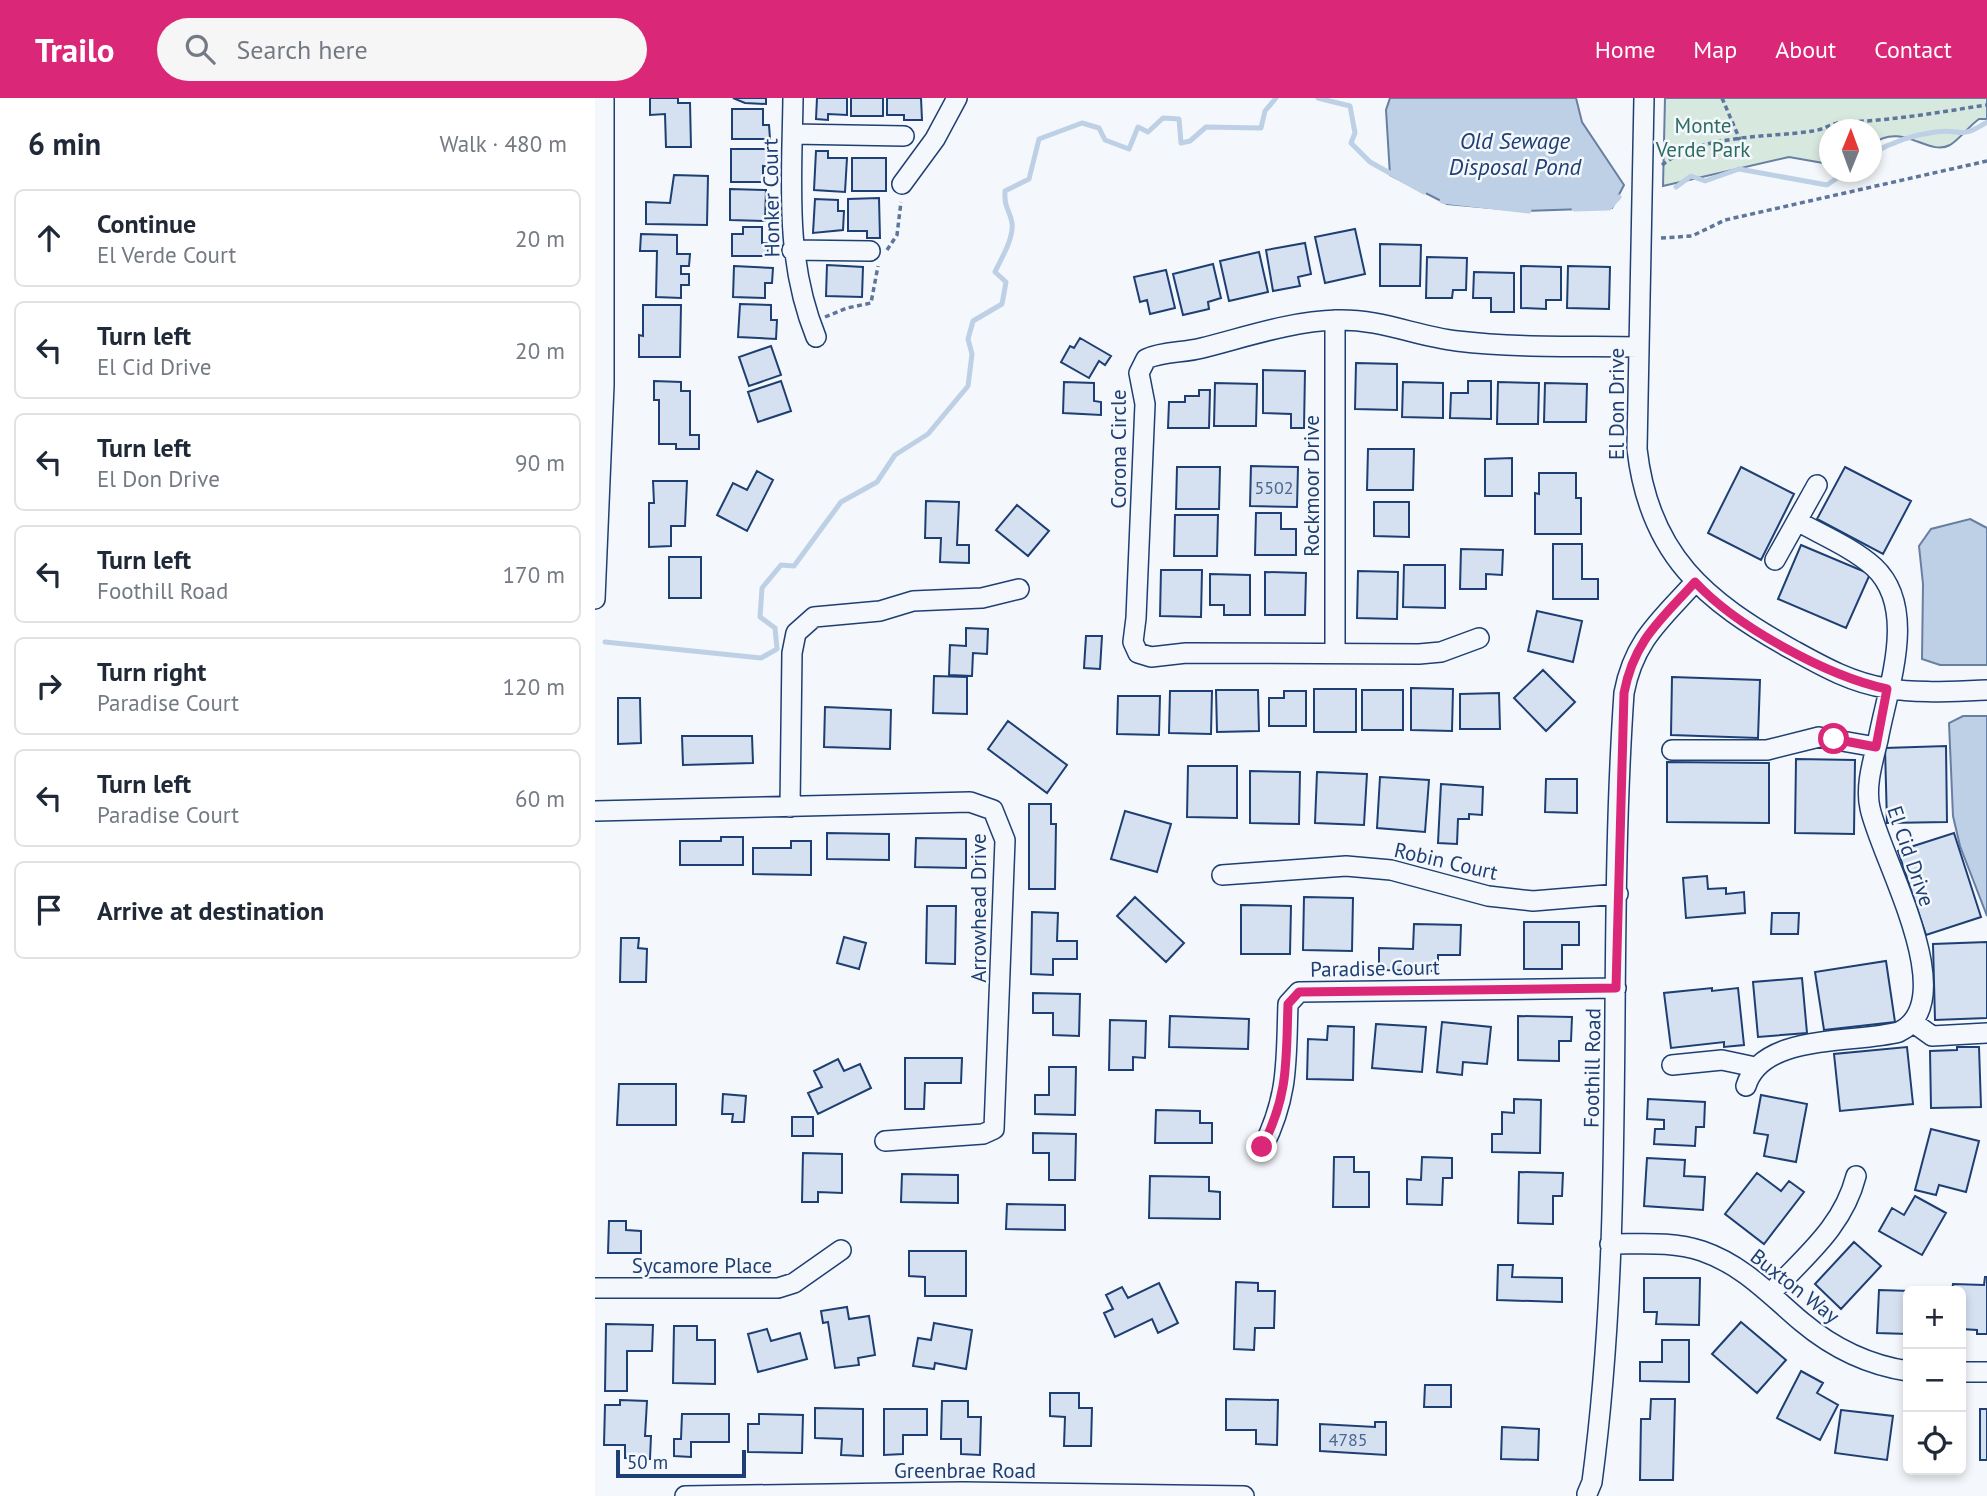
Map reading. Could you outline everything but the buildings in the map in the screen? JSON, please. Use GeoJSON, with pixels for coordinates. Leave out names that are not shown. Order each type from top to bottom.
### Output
{"type":"FeatureCollection","features":[{"type":"Feature","properties":{"kind":"street"},"geometry":{"type":"LineString","coordinates":[[595,598],[604,385],[604,98]]}},
{"type":"Feature","properties":{"kind":"street","name":"Honker Court"},"geometry":{"type":"LineString","coordinates":[[793,98],[792,250],[798,285],[816,337]]}},
{"type":"Feature","properties":{"kind":"street"},"geometry":{"type":"LineString","coordinates":[[902,184],[935,139],[957,98]]}},
{"type":"Feature","properties":{"kind":"street","name":"El Don Drive"},"geometry":{"type":"LineString","coordinates":[[1644,98],[1637,449],[1642,483],[1663,536],[1695,582],[1743,622],[1850,678],[1887,689],[1987,690]]}},
{"type":"Feature","properties":{"kind":"street"},"geometry":{"type":"LineString","coordinates":[[793,134],[904,136]]}},
{"type":"Feature","properties":{"kind":"street"},"geometry":{"type":"LineString","coordinates":[[792,250],[870,251]]}},
{"type":"Feature","properties":{"kind":"street","name":"Corona Circle"},"geometry":{"type":"LineString","coordinates":[[1479,638],[1441,652],[1419,654],[1186,653],[1151,657],[1138,653],[1133,642],[1145,404],[1139,373],[1146,359],[1158,353],[1173,355],[1301,324],[1335,320],[1372,321],[1458,341],[1638,348]]}},
{"type":"Feature","properties":{"kind":"street","name":"Rockmoor Drive"},"geometry":{"type":"LineString","coordinates":[[1335,320],[1335,653]]}},
{"type":"Feature","properties":{"kind":"street"},"geometry":{"type":"LineString","coordinates":[[1775,560],[1817,485]]}},
{"type":"Feature","properties":{"kind":"street","name":"El Cid Drive"},"geometry":{"type":"LineString","coordinates":[[1797,522],[1859,556],[1887,582],[1895,605],[1898,627],[1869,788],[1871,813],[1914,932],[1922,963],[1922,1003],[1915,1023]]}},
{"type":"Feature","properties":{"kind":"street","name":"Foothill Road"},"geometry":{"type":"LineString","coordinates":[[1589,1495],[1602,1390],[1610,1244],[1622,723],[1628,673],[1653,626],[1695,582]]}},
{"type":"Feature","properties":{"kind":"street"},"geometry":{"type":"LineString","coordinates":[[790,807],[792,653],[796,633],[814,617],[880,611],[913,601],[982,597],[1019,589]]}},
{"type":"Feature","properties":{"kind":"street"},"geometry":{"type":"LineString","coordinates":[[1672,750],[1767,750],[1819,737],[1876,747]]}},
{"type":"Feature","properties":{"kind":"street","name":"Arrowhead Drive"},"geometry":{"type":"LineString","coordinates":[[595,811],[976,803],[993,810],[1001,823],[1005,840],[994,1129],[983,1134],[885,1141]]}},
{"type":"Feature","properties":{"kind":"street","name":"Robin Court"},"geometry":{"type":"LineString","coordinates":[[1222,875],[1346,866],[1391,870],[1488,896],[1533,901],[1618,894]]}},
{"type":"Feature","properties":{"kind":"street","name":"Paradise Court"},"geometry":{"type":"LineString","coordinates":[[1262,1147],[1277,1118],[1285,1088],[1288,1004],[1299,992],[1616,988]]}},
{"type":"Feature","properties":{"kind":"street"},"geometry":{"type":"LineString","coordinates":[[1746,1086],[1755,1067],[1763,1059],[1785,1049],[1889,1035],[1915,1023],[1932,1037],[1987,1033]]}},
{"type":"Feature","properties":{"kind":"street"},"geometry":{"type":"LineString","coordinates":[[1672,1065],[1722,1060],[1755,1067]]}},
{"type":"Feature","properties":{"kind":"street"},"geometry":{"type":"LineString","coordinates":[[1771,1293],[1832,1230],[1844,1212],[1856,1176]]}},
{"type":"Feature","properties":{"kind":"street","name":"Buxton Way"},"geometry":{"type":"LineString","coordinates":[[1610,1244],[1657,1243],[1698,1250],[1734,1266],[1771,1293],[1802,1322],[1846,1352],[1887,1368],[1903,1370]]}},
{"type":"Feature","properties":{"kind":"street","name":"Sycamore Place"},"geometry":{"type":"LineString","coordinates":[[595,1287],[778,1288],[794,1283],[841,1250]]}},
{"type":"Feature","properties":{"kind":"street"},"geometry":{"type":"LineString","coordinates":[[1966,1372],[1987,1372]]}},
{"type":"Feature","properties":{"kind":"street","name":"Greenbrae Road"},"geometry":{"type":"LineString","coordinates":[[685,1496],[1244,1496]]}},
{"type":"Feature","properties":{"kind":"path"},"geometry":{"type":"LineString","coordinates":[[1722,98],[1740,140]]}},
{"type":"Feature","properties":{"kind":"path"},"geometry":{"type":"LineString","coordinates":[[1662,165],[1678,153],[1740,140],[1813,131],[1841,122],[1877,122],[1916,113],[1935,114],[1947,109],[1987,105]]}},
{"type":"Feature","properties":{"kind":"path"},"geometry":{"type":"LineString","coordinates":[[1661,238],[1692,236],[1725,220],[1987,161]]}},
{"type":"Feature","properties":{"kind":"green space","name":"Monte Verde Park"},"geometry":{"type":"Polygon","coordinates":[[[1665,98],[1987,98],[1987,119],[1979,119],[1950,145],[1933,147],[1905,137],[1882,139],[1882,119],[1819,119],[1819,162],[1789,157],[1663,186],[1665,98]]]}},
{"type":"Feature","properties":{"kind":"water","name":"Old Sewage Disposal Pond"},"geometry":{"type":"Polygon","coordinates":[[[1390,98],[1576,98],[1582,122],[1624,185],[1612,208],[1525,211],[1447,204],[1390,175],[1386,110],[1390,98]]]}},
{"type":"Feature","properties":{"kind":"water"},"geometry":{"type":"Polygon","coordinates":[[[1970,519],[1987,528],[1987,665],[1940,665],[1922,659],[1923,584],[1919,546],[1931,529],[1970,519]]]}},
{"type":"Feature","properties":{"kind":"water"},"geometry":{"type":"Polygon","coordinates":[[[1963,716],[1987,716],[1987,916],[1960,846],[1953,816],[1949,723],[1963,716]]]}},
{"type":"Feature","properties":{"kind":"waterway"},"geometry":{"type":"LineString","coordinates":[[605,642],[761,658],[777,649],[775,628],[760,617],[762,588],[781,565],[794,566],[841,502],[877,482],[895,455],[928,434],[968,386],[972,354],[968,339],[973,321],[1002,304],[1006,282],[995,272],[1012,229],[1005,191],[1029,179],[1039,139],[1082,123],[1099,128],[1105,140],[1129,149],[1138,127],[1148,132],[1163,118],[1179,119],[1181,143],[1190,141],[1206,127],[1261,128],[1265,111],[1276,98]]}},
{"type":"Feature","properties":{"kind":"waterway"},"geometry":{"type":"LineString","coordinates":[[1318,98],[1350,106],[1355,133],[1351,143],[1370,162],[1424,192]]}},
{"type":"Feature","properties":{"kind":"waterway"},"geometry":{"type":"LineString","coordinates":[[1882,148],[1910,137],[1935,132],[1970,131],[1987,122]]}},
{"type":"Feature","properties":{"kind":"waterway"},"geometry":{"type":"LineString","coordinates":[[1676,187],[1691,176],[1705,181],[1739,169],[1827,185],[1831,182]]}},
{"type":"Feature","properties":{"kind":"waterway"},"geometry":{"type":"LineString","coordinates":[[1574,209],[1609,208],[1619,197]]}},
{"type":"Feature","properties":{"kind":"waterway"},"geometry":{"type":"LineString","coordinates":[[1442,201],[1529,211]]}},
{"type":"Feature","properties":{"kind":"route"},"geometry":{"type":"LineString","coordinates":[[1262,1147],[1277,1118],[1285,1088],[1288,1004],[1299,992],[1616,988],[1624,693],[1628,673],[1643,639],[1695,582],[1707,595],[1743,622],[1814,662],[1850,678],[1887,689],[1876,747],[1834,739]]}}]}
